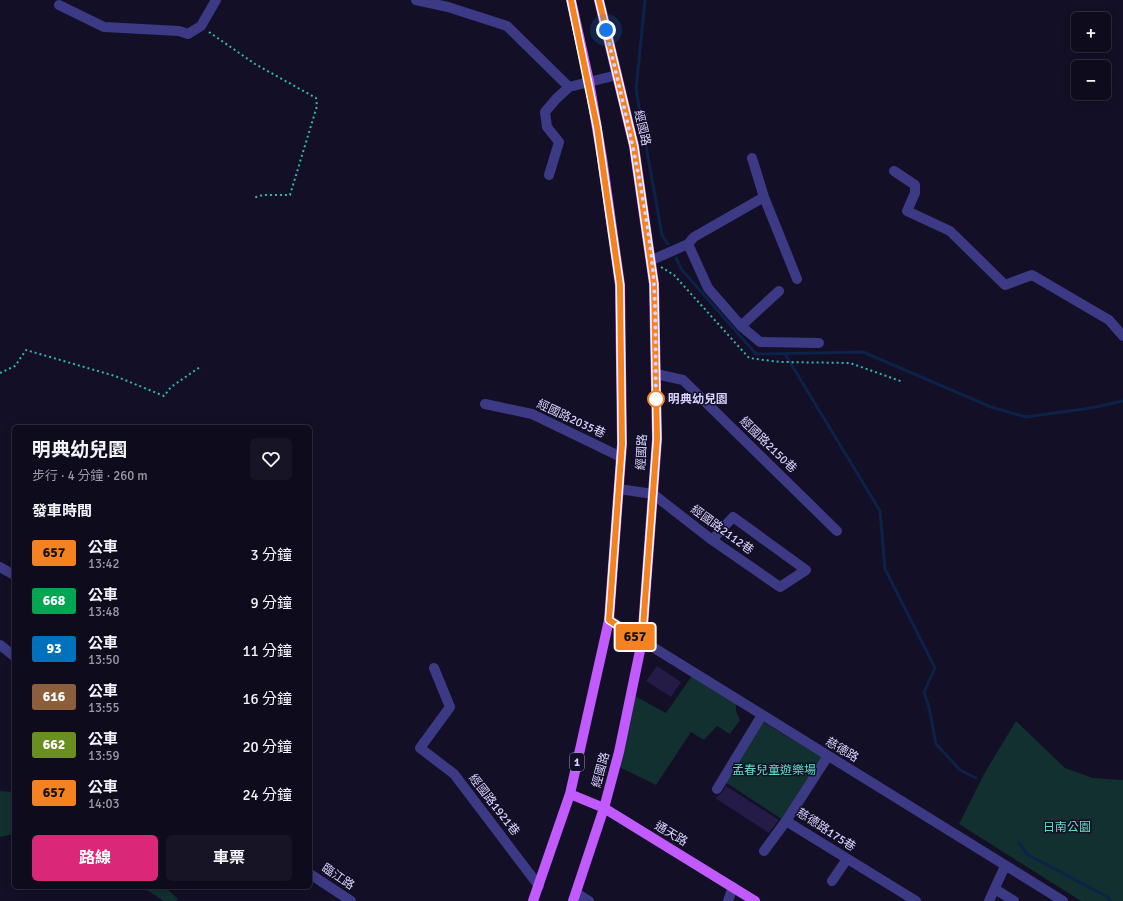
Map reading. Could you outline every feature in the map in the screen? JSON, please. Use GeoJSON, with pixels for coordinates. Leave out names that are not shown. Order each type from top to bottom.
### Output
{"type":"FeatureCollection","features":[{"type":"Feature","properties":{"kind":"main road","name":"經國路"},"geometry":{"type":"LineString","coordinates":[[533,901],[570,794],[609,620],[621,457],[620,285],[602,158],[589,81],[571,0]]}},
{"type":"Feature","properties":{"kind":"main road","name":"經國路"},"geometry":{"type":"LineString","coordinates":[[574,897],[604,808],[619,752],[642,641],[657,439],[654,284],[652,260],[634,146],[599,0]]}},
{"type":"Feature","properties":{"kind":"main road","name":"通天路"},"geometry":{"type":"LineString","coordinates":[[570,794],[604,808],[755,901]]}},
{"type":"Feature","properties":{"kind":"street"},"geometry":{"type":"LineString","coordinates":[[59,5],[104,27],[179,31],[188,34],[201,26],[216,0]]}},
{"type":"Feature","properties":{"kind":"street"},"geometry":{"type":"LineString","coordinates":[[416,0],[448,7],[507,26],[569,87]]}},
{"type":"Feature","properties":{"kind":"street"},"geometry":{"type":"LineString","coordinates":[[549,175],[559,142],[547,127],[545,112],[556,98],[569,87],[617,75]]}},
{"type":"Feature","properties":{"kind":"street"},"geometry":{"type":"LineString","coordinates":[[752,158],[764,197],[797,279]]}},
{"type":"Feature","properties":{"kind":"street"},"geometry":{"type":"LineString","coordinates":[[894,170],[915,185],[915,193],[907,211],[950,231],[1005,285],[1032,275],[1109,320],[1123,336]]}},
{"type":"Feature","properties":{"kind":"street"},"geometry":{"type":"LineString","coordinates":[[652,260],[688,244],[694,237],[764,197]]}},
{"type":"Feature","properties":{"kind":"street"},"geometry":{"type":"LineString","coordinates":[[688,244],[708,288],[741,326],[760,342],[819,343]]}},
{"type":"Feature","properties":{"kind":"street"},"geometry":{"type":"LineString","coordinates":[[741,326],[779,291]]}},
{"type":"Feature","properties":{"kind":"street","name":"經國路2150巷"},"geometry":{"type":"LineString","coordinates":[[656,374],[683,380],[837,531]]}},
{"type":"Feature","properties":{"kind":"street","name":"經國路2035巷"},"geometry":{"type":"LineString","coordinates":[[485,404],[532,414],[621,457]]}},
{"type":"Feature","properties":{"kind":"street","name":"經國路2112巷"},"geometry":{"type":"LineString","coordinates":[[619,489],[653,494],[712,540],[780,587],[806,570],[733,517],[712,540]]}},
{"type":"Feature","properties":{"kind":"street"},"geometry":{"type":"LineString","coordinates":[[0,567],[12,574]]}},
{"type":"Feature","properties":{"kind":"street","name":"慈德路"},"geometry":{"type":"LineString","coordinates":[[609,620],[1063,901]]}},
{"type":"Feature","properties":{"kind":"street"},"geometry":{"type":"LineString","coordinates":[[0,645],[12,654]]}},
{"type":"Feature","properties":{"kind":"street","name":"經國路1921巷"},"geometry":{"type":"LineString","coordinates":[[434,668],[450,707],[420,748],[454,774],[539,886]]}},
{"type":"Feature","properties":{"kind":"street"},"geometry":{"type":"LineString","coordinates":[[717,789],[762,715]]}},
{"type":"Feature","properties":{"kind":"street","name":"慈德路175巷"},"geometry":{"type":"LineString","coordinates":[[828,756],[786,821],[916,901]]}},
{"type":"Feature","properties":{"kind":"street"},"geometry":{"type":"LineString","coordinates":[[764,851],[786,821]]}},
{"type":"Feature","properties":{"kind":"street"},"geometry":{"type":"LineString","coordinates":[[832,881],[847,859]]}},
{"type":"Feature","properties":{"kind":"street"},"geometry":{"type":"LineString","coordinates":[[989,901],[1005,866]]}},
{"type":"Feature","properties":{"kind":"street","name":"臨江路"},"geometry":{"type":"LineString","coordinates":[[312,875],[351,901]]}},
{"type":"Feature","properties":{"kind":"street"},"geometry":{"type":"LineString","coordinates":[[728,901],[733,887]]}},
{"type":"Feature","properties":{"kind":"street"},"geometry":{"type":"LineString","coordinates":[[995,889],[1014,901]]}},
{"type":"Feature","properties":{"kind":"street"},"geometry":{"type":"LineString","coordinates":[[574,897],[589,901]]}},
{"type":"Feature","properties":{"kind":"path"},"geometry":{"type":"LineString","coordinates":[[201,26],[255,64],[316,98],[317,106],[290,195],[263,195],[253,198]]}},
{"type":"Feature","properties":{"kind":"path"},"geometry":{"type":"LineString","coordinates":[[0,373],[15,366],[26,350],[115,376],[164,396],[171,387],[200,366]]}},
{"type":"Feature","properties":{"kind":"green space"},"geometry":{"type":"Polygon","coordinates":[[[694,673],[736,699],[736,711],[740,720],[730,734],[717,726],[704,740],[691,732],[656,785],[615,765],[631,694],[666,713],[694,673]]]}},
{"type":"Feature","properties":{"kind":"green space","name":"日南公園"},"geometry":{"type":"Polygon","coordinates":[[[1016,721],[1065,768],[1093,778],[1123,780],[1123,901],[1081,901],[959,824],[984,774],[1016,721]]]}},
{"type":"Feature","properties":{"kind":"green space","name":"孟春兒童遊樂場"},"geometry":{"type":"Polygon","coordinates":[[[763,722],[823,758],[783,820],[725,782],[763,722]]]}},
{"type":"Feature","properties":{"kind":"green space"},"geometry":{"type":"Polygon","coordinates":[[[0,791],[12,792],[12,834],[0,837],[0,791]]]}},
{"type":"Feature","properties":{"kind":"green space"},"geometry":{"type":"Polygon","coordinates":[[[145,889],[167,889],[178,899],[176,901],[164,901],[145,889]]]}},
{"type":"Feature","properties":{"kind":"building"},"geometry":{"type":"Polygon","coordinates":[[[657,666],[681,682],[671,697],[646,681],[657,666]]]}},
{"type":"Feature","properties":{"kind":"building"},"geometry":{"type":"Polygon","coordinates":[[[726,786],[779,820],[769,833],[715,798],[722,793],[726,786]]]}},
{"type":"Feature","properties":{"kind":"waterway"},"geometry":{"type":"LineString","coordinates":[[645,0],[636,90],[662,235],[668,244]]}},
{"type":"Feature","properties":{"kind":"waterway"},"geometry":{"type":"LineString","coordinates":[[676,258],[682,270],[756,354],[863,352],[991,407],[1026,417],[1091,408],[1123,401]]}},
{"type":"Feature","properties":{"kind":"waterway"},"geometry":{"type":"LineString","coordinates":[[785,354],[880,511],[885,569],[935,668],[924,692],[929,707],[936,744],[960,770],[976,778]]}},
{"type":"Feature","properties":{"kind":"waterway"},"geometry":{"type":"LineString","coordinates":[[1019,843],[1028,855],[1108,897],[1110,901]]}},
{"type":"Feature","properties":{"kind":"bus line","name":"657"},"geometry":{"type":"LineString","coordinates":[[571,0],[589,81],[597,127],[620,285],[622,444],[609,620],[642,641],[657,439],[654,284],[652,260],[634,146],[599,0]]}},
{"type":"Feature","properties":{"kind":"place","name":"明典幼兒園"},"geometry":{"type":"Point","coordinates":[656,399]}},
{"type":"Feature","properties":{"kind":"route"},"geometry":{"type":"LineString","coordinates":[[606,30],[634,146],[652,260],[654,284],[656,399]]}}]}
